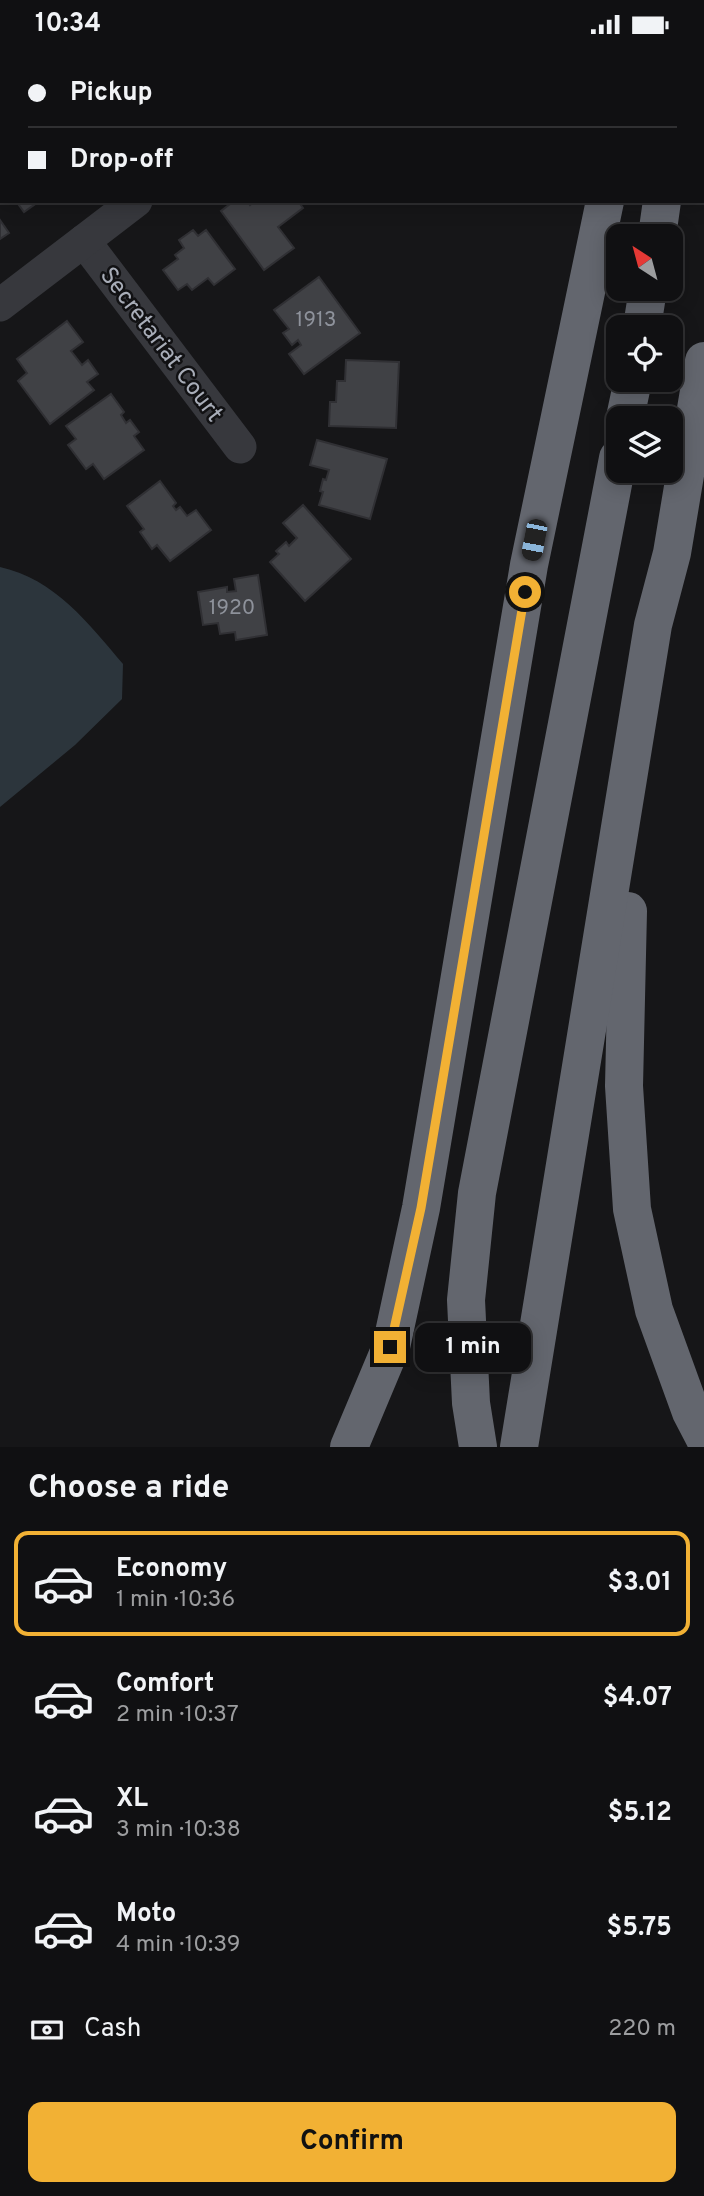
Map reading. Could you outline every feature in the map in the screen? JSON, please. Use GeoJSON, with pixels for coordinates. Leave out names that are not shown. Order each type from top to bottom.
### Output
{"type":"FeatureCollection","features":[{"type":"Feature","properties":{"kind":"highway"},"geometry":{"type":"LineString","coordinates":[[349,1447],[390,1347],[421,1208],[529,565],[605,203]]}},
{"type":"Feature","properties":{"kind":"highway"},"geometry":{"type":"LineString","coordinates":[[659,224],[662,203]]}},
{"type":"Feature","properties":{"kind":"highway"},"geometry":{"type":"LineString","coordinates":[[519,1447],[653,625],[672,553],[704,361]]}},
{"type":"Feature","properties":{"kind":"highway"},"geometry":{"type":"LineString","coordinates":[[478,1447],[471,1403],[466,1300],[477,1193],[613,483]]}},
{"type":"Feature","properties":{"kind":"highway"},"geometry":{"type":"LineString","coordinates":[[672,553],[675,616],[630,869],[625,961],[624,1086],[632,1209],[654,1310],[691,1412],[704,1437]]}},
{"type":"Feature","properties":{"kind":"street"},"geometry":{"type":"LineString","coordinates":[[0,305],[133,203]]}},
{"type":"Feature","properties":{"kind":"street","name":"Secretariat Court"},"geometry":{"type":"LineString","coordinates":[[84,241],[240,447]]}},
{"type":"Feature","properties":{"kind":"shaded area"},"geometry":{"type":"Polygon","coordinates":[[[0,567],[20,573],[54,592],[84,619],[123,664],[122,699],[75,745],[0,807],[0,567]]]}},
{"type":"Feature","properties":{"kind":"building"},"geometry":{"type":"Polygon","coordinates":[[[17,203],[37,203],[24,212],[17,203]]]}},
{"type":"Feature","properties":{"kind":"building"},"geometry":{"type":"Polygon","coordinates":[[[231,203],[299,203],[303,208],[278,227],[294,248],[264,270],[221,211],[231,203]]]}},
{"type":"Feature","properties":{"kind":"building"},"geometry":{"type":"Polygon","coordinates":[[[0,220],[9,233],[0,239],[0,220]]]}},
{"type":"Feature","properties":{"kind":"building"},"geometry":{"type":"Polygon","coordinates":[[[193,230],[198,236],[206,230],[235,269],[214,285],[208,278],[192,290],[187,284],[178,290],[163,270],[178,259],[175,255],[184,248],[179,240],[193,230]]]}},
{"type":"Feature","properties":{"kind":"building"},"geometry":{"type":"Polygon","coordinates":[[[319,277],[360,333],[304,374],[289,354],[301,345],[298,340],[292,345],[283,333],[289,329],[274,310],[319,277]]]}},
{"type":"Feature","properties":{"kind":"building"},"geometry":{"type":"Polygon","coordinates":[[[67,321],[83,342],[71,351],[82,365],[88,360],[98,374],[87,382],[94,390],[50,424],[18,381],[27,373],[17,359],[67,321]]]}},
{"type":"Feature","properties":{"kind":"building"},"geometry":{"type":"Polygon","coordinates":[[[346,360],[399,362],[396,428],[329,426],[330,402],[336,402],[337,381],[345,381],[346,360]]]}},
{"type":"Feature","properties":{"kind":"building"},"geometry":{"type":"Polygon","coordinates":[[[111,394],[124,412],[121,415],[126,423],[130,420],[139,432],[134,436],[144,450],[104,479],[93,464],[86,469],[68,445],[76,439],[66,426],[111,394]]]}},
{"type":"Feature","properties":{"kind":"building"},"geometry":{"type":"Polygon","coordinates":[[[317,440],[387,459],[370,519],[319,505],[323,479],[326,480],[329,470],[310,465],[317,440]]]}},
{"type":"Feature","properties":{"kind":"building"},"geometry":{"type":"Polygon","coordinates":[[[160,481],[176,503],[173,506],[176,510],[180,507],[187,516],[196,510],[211,530],[170,561],[157,545],[152,549],[140,532],[144,529],[127,506],[160,481]]]}},
{"type":"Feature","properties":{"kind":"building"},"geometry":{"type":"Polygon","coordinates":[[[303,505],[351,559],[305,601],[270,562],[279,554],[276,551],[286,542],[289,546],[297,538],[283,523],[303,505]]]}},
{"type":"Feature","properties":{"kind":"building"},"geometry":{"type":"Polygon","coordinates":[[[258,575],[267,635],[236,640],[235,632],[220,634],[218,623],[203,625],[198,592],[227,587],[227,592],[236,591],[234,579],[258,575]]]}},
{"type":"Feature","properties":{"kind":"route"},"geometry":{"type":"LineString","coordinates":[[390,1347],[421,1208],[525,592]]}}]}
